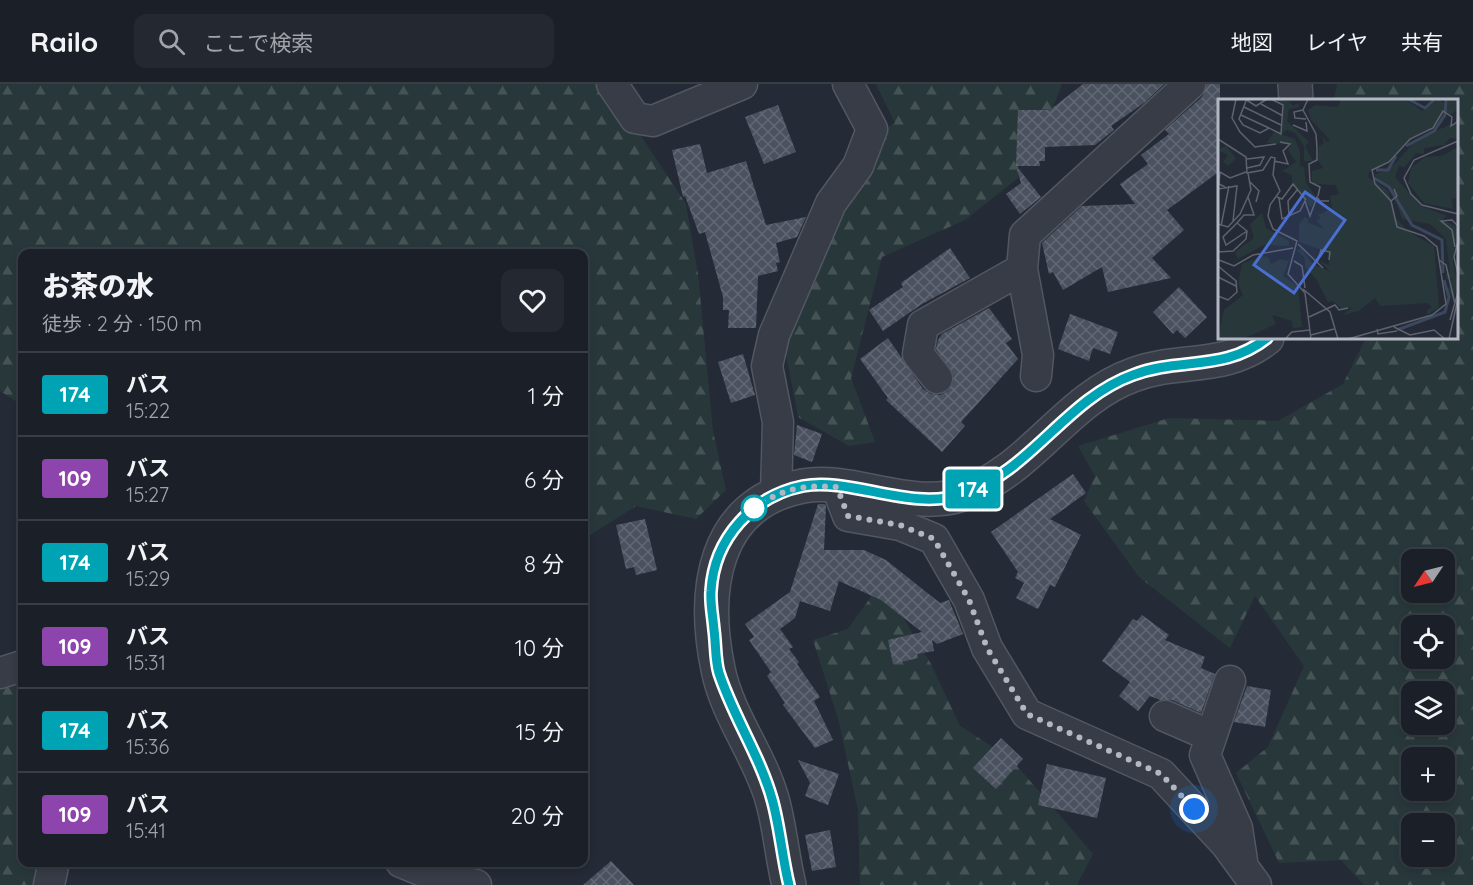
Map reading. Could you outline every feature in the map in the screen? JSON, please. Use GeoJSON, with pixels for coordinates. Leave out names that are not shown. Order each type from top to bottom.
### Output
{"type":"FeatureCollection","features":[{"type":"Feature","properties":{"kind":"street"},"geometry":{"type":"LineString","coordinates":[[612,84],[635,118],[653,121],[742,84]]}},
{"type":"Feature","properties":{"kind":"street"},"geometry":{"type":"LineString","coordinates":[[776,493],[778,422],[767,366],[774,335],[831,203],[858,166],[872,129],[848,84]]}},
{"type":"Feature","properties":{"kind":"street"},"geometry":{"type":"LineString","coordinates":[[1036,376],[1038,355],[1022,269],[1025,235],[1190,84]]}},
{"type":"Feature","properties":{"kind":"street"},"geometry":{"type":"LineString","coordinates":[[1295,84],[1296,99]]}},
{"type":"Feature","properties":{"kind":"street"},"geometry":{"type":"LineString","coordinates":[[937,378],[918,354],[923,325],[1022,269]]}},
{"type":"Feature","properties":{"kind":"street"},"geometry":{"type":"LineString","coordinates":[[789,885],[772,798],[730,704],[718,669],[711,591],[717,562],[734,526],[747,513],[776,493],[806,485],[837,487],[892,496],[930,498],[962,495],[994,478],[1028,454],[1086,399],[1133,374],[1225,360],[1243,354],[1266,339]]}},
{"type":"Feature","properties":{"kind":"street"},"geometry":{"type":"LineString","coordinates":[[837,487],[848,516],[900,525],[934,539],[969,600],[987,648],[1027,714],[1161,774],[1226,844],[1249,876]]}},
{"type":"Feature","properties":{"kind":"street"},"geometry":{"type":"LineString","coordinates":[[0,673],[18,667]]}},
{"type":"Feature","properties":{"kind":"street"},"geometry":{"type":"LineString","coordinates":[[1230,681],[1205,755],[1237,828],[1249,876]]}},
{"type":"Feature","properties":{"kind":"street"},"geometry":{"type":"LineString","coordinates":[[1165,716],[1211,736]]}},
{"type":"Feature","properties":{"kind":"street"},"geometry":{"type":"LineString","coordinates":[[49,885],[53,867]]}},
{"type":"Feature","properties":{"kind":"street"},"geometry":{"type":"LineString","coordinates":[[413,867],[440,878],[475,885]]}},
{"type":"Feature","properties":{"kind":"green space"},"geometry":{"type":"Polygon","coordinates":[[[0,84],[632,84],[636,92],[639,133],[686,204],[698,274],[713,431],[726,490],[696,519],[636,506],[588,536],[588,249],[18,249],[18,402],[0,391],[0,84]]]}},
{"type":"Feature","properties":{"kind":"green space"},"geometry":{"type":"Polygon","coordinates":[[[876,84],[1062,84],[1050,115],[1022,110],[1018,178],[965,220],[882,257],[851,378],[875,442],[849,446],[798,417],[785,348],[850,146],[895,123],[876,84]]]}},
{"type":"Feature","properties":{"kind":"green space"},"geometry":{"type":"Polygon","coordinates":[[[1337,84],[1473,84],[1473,885],[1364,885],[1341,860],[1279,863],[1236,773],[1268,747],[1304,666],[1255,596],[1230,648],[1139,577],[1084,501],[1095,476],[1078,446],[1169,418],[1278,421],[1343,384],[1366,339],[1458,339],[1458,99],[1334,99],[1337,84]]]}},
{"type":"Feature","properties":{"kind":"green space"},"geometry":{"type":"Polygon","coordinates":[[[873,594],[892,599],[931,664],[960,726],[1011,759],[1093,854],[1077,885],[860,885],[858,810],[839,722],[813,640],[848,629],[873,594]]]}},
{"type":"Feature","properties":{"kind":"green space"},"geometry":{"type":"Polygon","coordinates":[[[18,677],[18,867],[37,867],[33,885],[0,885],[0,683],[18,677]]]}},
{"type":"Feature","properties":{"kind":"building"},"geometry":{"type":"Polygon","coordinates":[[[1083,84],[1164,84],[1144,103],[1111,126],[1114,130],[1095,145],[1045,147],[1045,161],[1039,161],[1040,166],[1016,166],[1018,110],[1050,110],[1083,84]]]}},
{"type":"Feature","properties":{"kind":"building"},"geometry":{"type":"Polygon","coordinates":[[[1207,84],[1220,84],[1218,172],[1167,210],[1184,230],[1152,258],[1171,278],[1108,292],[1102,267],[1063,290],[1053,272],[1049,274],[1042,243],[1082,206],[1135,204],[1120,184],[1148,164],[1141,155],[1169,134],[1165,130],[1202,97],[1207,84]]]}},
{"type":"Feature","properties":{"kind":"building"},"geometry":{"type":"Polygon","coordinates":[[[778,105],[796,152],[764,164],[745,117],[778,105]]]}},
{"type":"Feature","properties":{"kind":"building"},"geometry":{"type":"Polygon","coordinates":[[[700,144],[707,173],[746,161],[766,225],[806,217],[797,237],[776,243],[780,262],[776,263],[778,271],[758,276],[756,328],[728,328],[729,310],[723,310],[723,297],[705,232],[699,234],[685,196],[683,197],[672,150],[700,144]]]}},
{"type":"Feature","properties":{"kind":"building"},"geometry":{"type":"Polygon","coordinates":[[[1019,169],[1041,197],[1020,214],[1006,194],[1021,183],[1017,170],[1019,169]]]}},
{"type":"Feature","properties":{"kind":"building"},"geometry":{"type":"Polygon","coordinates":[[[950,248],[970,278],[922,304],[883,331],[869,310],[903,287],[901,283],[950,248]]]}},
{"type":"Feature","properties":{"kind":"building"},"geometry":{"type":"Polygon","coordinates":[[[1179,287],[1207,317],[1185,338],[1177,330],[1173,334],[1153,312],[1179,287]]]}},
{"type":"Feature","properties":{"kind":"building"},"geometry":{"type":"Polygon","coordinates":[[[989,308],[1012,339],[1006,343],[1018,359],[961,422],[965,426],[942,452],[886,400],[888,398],[860,359],[888,338],[923,389],[931,394],[940,395],[948,391],[954,376],[936,349],[938,340],[942,334],[989,308]]]}},
{"type":"Feature","properties":{"kind":"building"},"geometry":{"type":"Polygon","coordinates":[[[1070,314],[1118,332],[1110,354],[1093,348],[1089,361],[1058,349],[1070,314]]]}},
{"type":"Feature","properties":{"kind":"building"},"geometry":{"type":"Polygon","coordinates":[[[743,354],[755,395],[731,403],[718,362],[743,354]]]}},
{"type":"Feature","properties":{"kind":"building"},"geometry":{"type":"Polygon","coordinates":[[[797,425],[822,434],[812,462],[794,455],[797,425]]]}},
{"type":"Feature","properties":{"kind":"building"},"geometry":{"type":"Polygon","coordinates":[[[1073,474],[1086,493],[1050,519],[1081,535],[1055,587],[1050,585],[1038,609],[1016,598],[1024,583],[1015,578],[1018,572],[991,532],[1073,474]]]}},
{"type":"Feature","properties":{"kind":"building"},"geometry":{"type":"Polygon","coordinates":[[[818,504],[825,504],[826,507],[824,550],[864,550],[886,560],[940,603],[949,600],[963,634],[937,644],[932,640],[934,651],[917,654],[918,658],[893,664],[888,640],[922,632],[881,600],[839,581],[830,611],[800,601],[795,618],[780,629],[793,647],[789,649],[799,662],[797,664],[820,697],[814,701],[833,740],[815,748],[783,705],[785,703],[767,676],[771,672],[749,640],[754,637],[745,624],[790,592],[818,504]]]}},
{"type":"Feature","properties":{"kind":"building"},"geometry":{"type":"Polygon","coordinates":[[[645,519],[657,570],[636,575],[634,567],[626,569],[616,525],[645,519]]]}},
{"type":"Feature","properties":{"kind":"building"},"geometry":{"type":"Polygon","coordinates":[[[1142,615],[1169,635],[1165,640],[1205,657],[1201,668],[1215,674],[1201,713],[1172,700],[1160,700],[1150,696],[1138,711],[1119,696],[1130,682],[1102,661],[1133,619],[1137,621],[1142,615]]]}},
{"type":"Feature","properties":{"kind":"building"},"geometry":{"type":"Polygon","coordinates":[[[1247,686],[1271,690],[1265,727],[1234,722],[1247,686]]]}},
{"type":"Feature","properties":{"kind":"building"},"geometry":{"type":"Polygon","coordinates":[[[1001,738],[1023,759],[996,789],[973,768],[1001,738]]]}},
{"type":"Feature","properties":{"kind":"building"},"geometry":{"type":"Polygon","coordinates":[[[798,760],[839,774],[828,805],[805,796],[810,783],[798,760]]]}},
{"type":"Feature","properties":{"kind":"building"},"geometry":{"type":"Polygon","coordinates":[[[1047,764],[1106,778],[1097,818],[1038,805],[1047,764]]]}},
{"type":"Feature","properties":{"kind":"building"},"geometry":{"type":"Polygon","coordinates":[[[830,830],[836,867],[812,871],[805,835],[830,830]]]}},
{"type":"Feature","properties":{"kind":"building"},"geometry":{"type":"Polygon","coordinates":[[[611,861],[634,885],[583,885],[611,861]]]}},
{"type":"Feature","properties":{"kind":"bus line","name":"174"},"geometry":{"type":"LineString","coordinates":[[789,885],[772,798],[730,704],[718,669],[711,591],[717,562],[734,526],[747,513],[776,493],[806,485],[837,487],[892,496],[930,498],[962,495],[994,478],[1028,454],[1086,399],[1133,374],[1225,360],[1243,354],[1266,339]]}},
{"type":"Feature","properties":{"kind":"route"},"geometry":{"type":"LineString","coordinates":[[754,508],[776,493],[806,485],[837,487],[848,516],[900,525],[934,539],[969,600],[987,648],[1027,714],[1161,774],[1194,809]]}}]}
